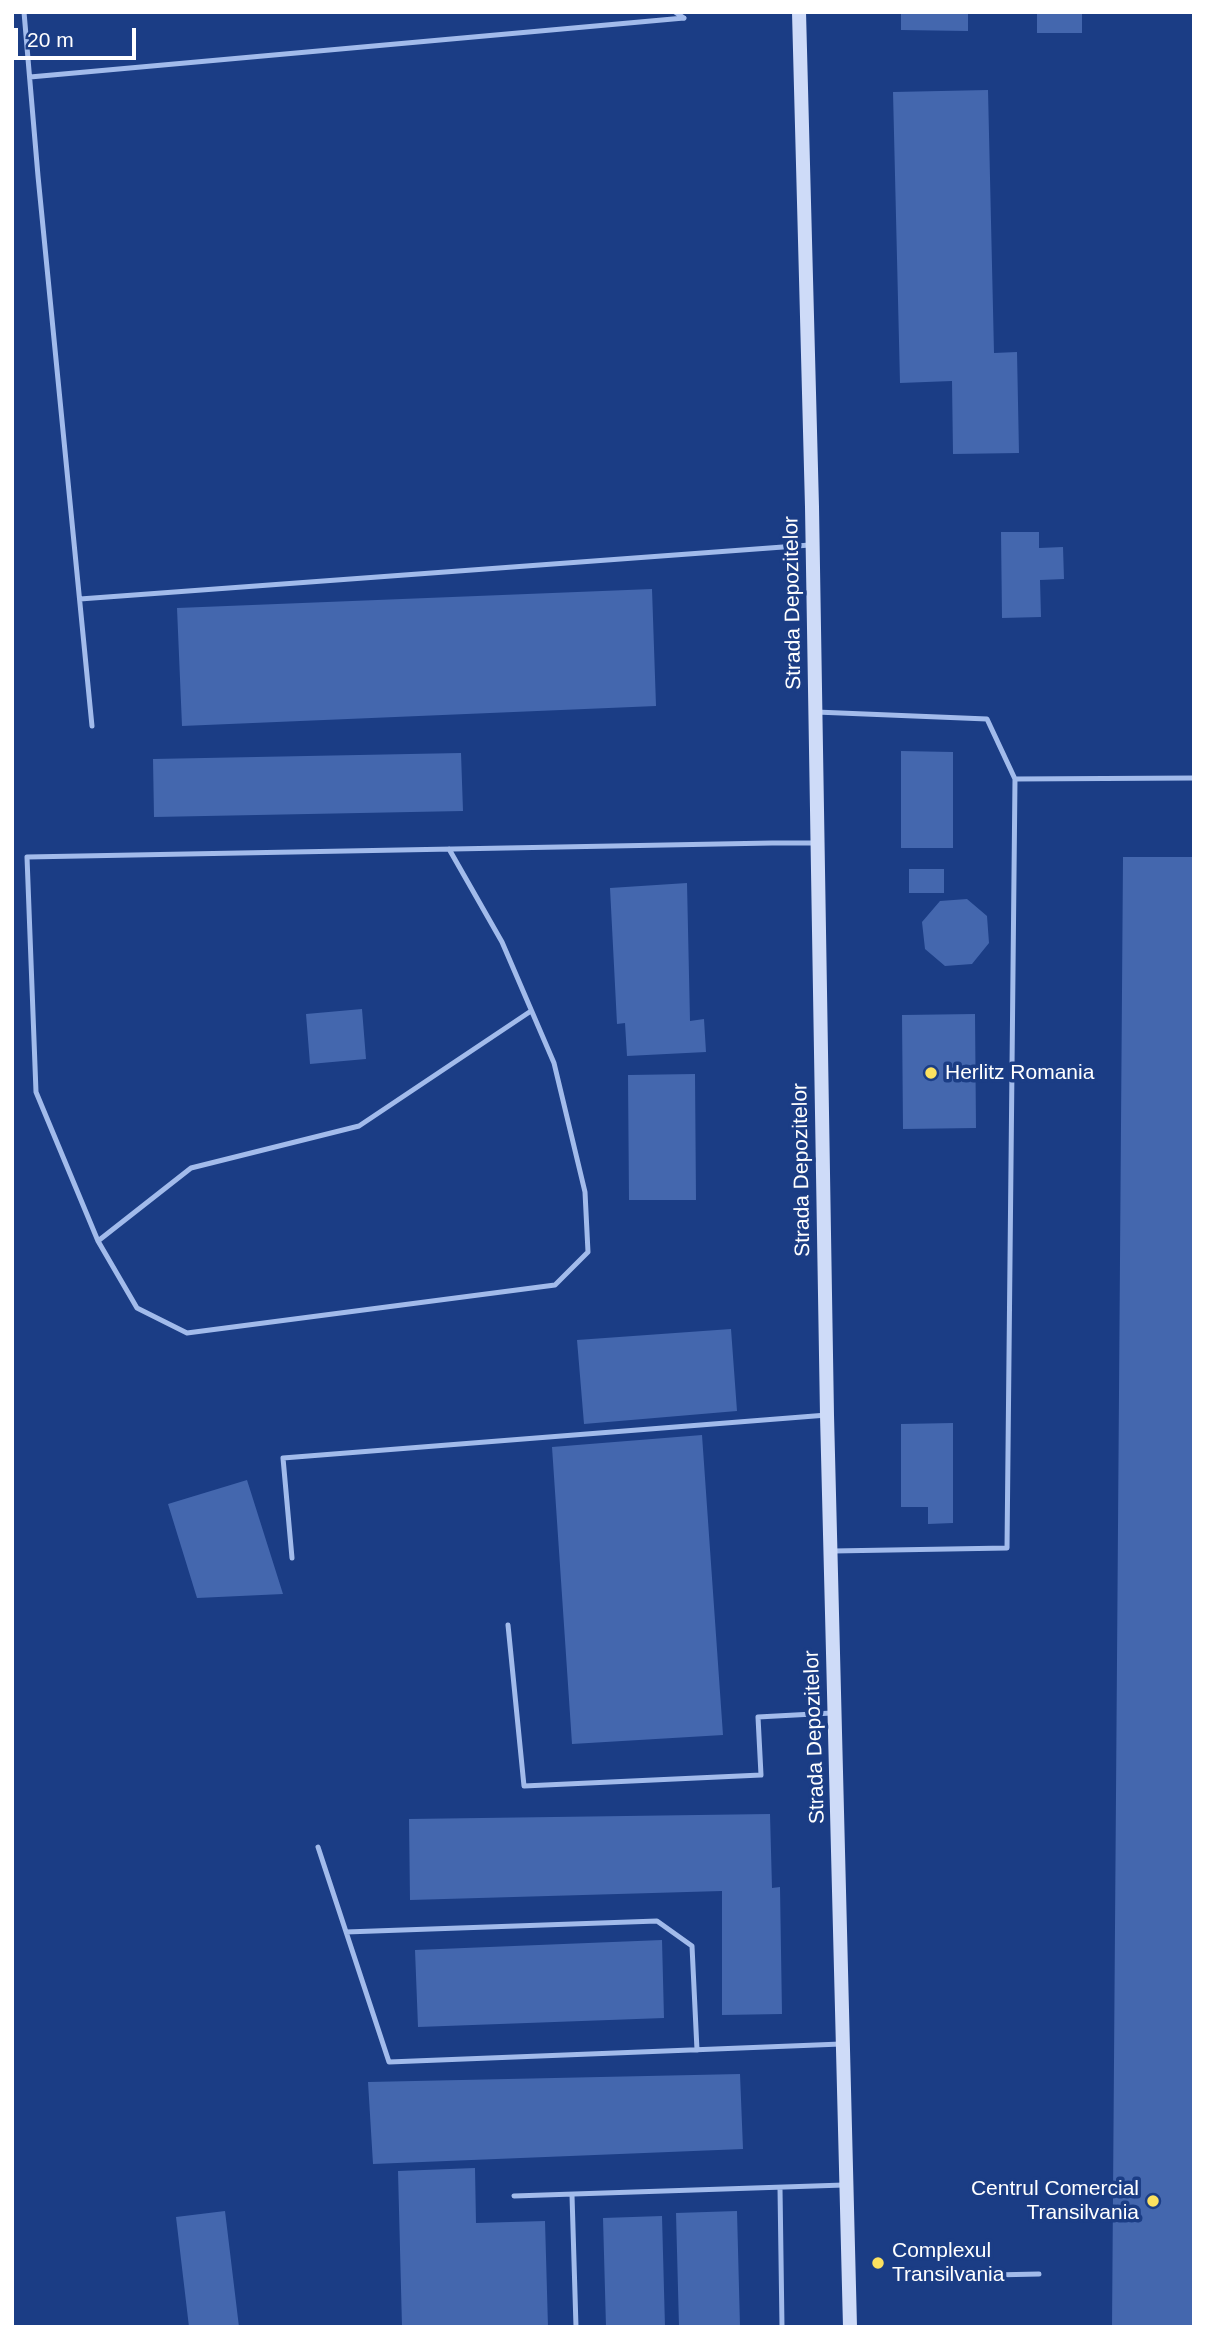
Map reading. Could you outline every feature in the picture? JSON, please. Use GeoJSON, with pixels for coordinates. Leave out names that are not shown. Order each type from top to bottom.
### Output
{"type":"FeatureCollection","features":[{"type":"Feature","properties":{"kind":"street","name":"Strada Depozitelor"},"geometry":{"type":"LineString","coordinates":[[799,12],[813,544],[827,1415],[850,2327]]}},
{"type":"Feature","properties":{"kind":"lane"},"geometry":{"type":"LineString","coordinates":[[24,12],[92,726]]}},
{"type":"Feature","properties":{"kind":"lane"},"geometry":{"type":"LineString","coordinates":[[30,78],[684,18],[675,12]]}},
{"type":"Feature","properties":{"kind":"lane"},"geometry":{"type":"LineString","coordinates":[[80,599],[813,544]]}},
{"type":"Feature","properties":{"kind":"lane"},"geometry":{"type":"LineString","coordinates":[[816,712],[987,719],[1014,779],[1007,1548],[830,1551]]}},
{"type":"Feature","properties":{"kind":"lane"},"geometry":{"type":"LineString","coordinates":[[1014,779],[1194,778]]}},
{"type":"Feature","properties":{"kind":"lane"},"geometry":{"type":"LineString","coordinates":[[449,849],[502,942],[554,1063],[584,1192],[588,1252],[555,1285],[187,1333],[137,1308],[98,1241],[36,1092],[27,857],[449,849],[818,843]]}},
{"type":"Feature","properties":{"kind":"lane"},"geometry":{"type":"LineString","coordinates":[[98,1241],[191,1168],[359,1126],[531,1011]]}},
{"type":"Feature","properties":{"kind":"lane"},"geometry":{"type":"LineString","coordinates":[[292,1558],[283,1458],[827,1415]]}},
{"type":"Feature","properties":{"kind":"lane"},"geometry":{"type":"LineString","coordinates":[[508,1625],[524,1786],[761,1775],[758,1717],[835,1713]]}},
{"type":"Feature","properties":{"kind":"lane"},"geometry":{"type":"LineString","coordinates":[[318,1847],[389,2062],[844,2044]]}},
{"type":"Feature","properties":{"kind":"lane"},"geometry":{"type":"LineString","coordinates":[[346,1932],[657,1922],[692,1946],[697,2050]]}},
{"type":"Feature","properties":{"kind":"lane"},"geometry":{"type":"LineString","coordinates":[[514,2196],[848,2184]]}},
{"type":"Feature","properties":{"kind":"lane"},"geometry":{"type":"LineString","coordinates":[[779,2188],[782,2327]]}},
{"type":"Feature","properties":{"kind":"lane"},"geometry":{"type":"LineString","coordinates":[[572,2195],[576,2327]]}},
{"type":"Feature","properties":{"kind":"lane"},"geometry":{"type":"LineString","coordinates":[[946,2276],[1039,2274]]}},
{"type":"Feature","properties":{"kind":"building"},"geometry":{"type":"Polygon","coordinates":[[[901,12],[968,12],[968,31],[901,30],[901,12]]]}},
{"type":"Feature","properties":{"kind":"building"},"geometry":{"type":"Polygon","coordinates":[[[1037,12],[1082,12],[1082,33],[1037,33],[1037,12]]]}},
{"type":"Feature","properties":{"kind":"building"},"geometry":{"type":"Polygon","coordinates":[[[988,90],[994,353],[1017,352],[1019,453],[953,454],[952,381],[900,383],[893,92],[988,90]]]}},
{"type":"Feature","properties":{"kind":"building"},"geometry":{"type":"Polygon","coordinates":[[[1001,532],[1039,532],[1039,548],[1063,547],[1064,579],[1040,580],[1041,617],[1002,618],[1001,532]]]}},
{"type":"Feature","properties":{"kind":"building"},"geometry":{"type":"Polygon","coordinates":[[[652,589],[656,706],[182,726],[177,608],[652,589]]]}},
{"type":"Feature","properties":{"kind":"building"},"geometry":{"type":"Polygon","coordinates":[[[901,751],[953,752],[953,848],[901,848],[901,751]]]}},
{"type":"Feature","properties":{"kind":"building"},"geometry":{"type":"Polygon","coordinates":[[[461,753],[463,811],[154,817],[153,759],[461,753]]]}},
{"type":"Feature","properties":{"kind":"building"},"geometry":{"type":"Polygon","coordinates":[[[1123,857],[1194,857],[1194,2327],[1112,2327],[1123,857]]]}},
{"type":"Feature","properties":{"kind":"building"},"geometry":{"type":"Polygon","coordinates":[[[909,869],[944,869],[944,893],[909,893],[909,869]]]}},
{"type":"Feature","properties":{"kind":"building"},"geometry":{"type":"Polygon","coordinates":[[[687,883],[690,1021],[704,1019],[706,1052],[627,1056],[625,1023],[617,1024],[610,888],[687,883]]]}},
{"type":"Feature","properties":{"kind":"building"},"geometry":{"type":"Polygon","coordinates":[[[967,899],[987,916],[989,943],[972,964],[945,966],[925,949],[922,922],[940,901],[967,899]]]}},
{"type":"Feature","properties":{"kind":"building"},"geometry":{"type":"Polygon","coordinates":[[[362,1009],[366,1059],[310,1064],[306,1014],[362,1009]]]}},
{"type":"Feature","properties":{"kind":"building"},"geometry":{"type":"Polygon","coordinates":[[[975,1014],[976,1128],[903,1129],[902,1015],[975,1014]]]}},
{"type":"Feature","properties":{"kind":"building"},"geometry":{"type":"Polygon","coordinates":[[[695,1074],[696,1200],[629,1200],[628,1075],[695,1074]]]}},
{"type":"Feature","properties":{"kind":"building"},"geometry":{"type":"Polygon","coordinates":[[[731,1329],[737,1411],[584,1424],[577,1340],[731,1329]]]}},
{"type":"Feature","properties":{"kind":"building"},"geometry":{"type":"Polygon","coordinates":[[[953,1423],[953,1523],[928,1524],[928,1507],[901,1507],[901,1424],[953,1423]]]}},
{"type":"Feature","properties":{"kind":"building"},"geometry":{"type":"Polygon","coordinates":[[[702,1435],[723,1735],[572,1744],[552,1447],[702,1435]]]}},
{"type":"Feature","properties":{"kind":"building"},"geometry":{"type":"Polygon","coordinates":[[[247,1480],[283,1594],[197,1598],[168,1504],[247,1480]]]}},
{"type":"Feature","properties":{"kind":"building"},"geometry":{"type":"Polygon","coordinates":[[[770,1814],[772,1888],[780,1887],[782,2014],[722,2015],[722,1891],[410,1900],[409,1819],[770,1814]]]}},
{"type":"Feature","properties":{"kind":"building"},"geometry":{"type":"Polygon","coordinates":[[[662,1940],[664,2018],[418,2027],[415,1950],[662,1940]]]}},
{"type":"Feature","properties":{"kind":"building"},"geometry":{"type":"Polygon","coordinates":[[[740,2074],[743,2149],[373,2164],[368,2082],[740,2074]]]}},
{"type":"Feature","properties":{"kind":"building"},"geometry":{"type":"Polygon","coordinates":[[[475,2168],[476,2223],[545,2221],[548,2327],[402,2327],[398,2171],[475,2168]]]}},
{"type":"Feature","properties":{"kind":"building"},"geometry":{"type":"Polygon","coordinates":[[[225,2211],[239,2327],[189,2327],[176,2217],[225,2211]]]}},
{"type":"Feature","properties":{"kind":"building"},"geometry":{"type":"Polygon","coordinates":[[[737,2211],[740,2327],[679,2327],[676,2213],[737,2211]]]}},
{"type":"Feature","properties":{"kind":"building"},"geometry":{"type":"Polygon","coordinates":[[[662,2216],[665,2327],[606,2327],[603,2218],[662,2216]]]}},
{"type":"Feature","properties":{"kind":"place","name":"Herlitz Romania"},"geometry":{"type":"Point","coordinates":[931,1073]}},
{"type":"Feature","properties":{"kind":"place","name":"Centrul Comercial Transilvania"},"geometry":{"type":"Point","coordinates":[1153,2201]}},
{"type":"Feature","properties":{"kind":"place","name":"Complexul Transilvania"},"geometry":{"type":"Point","coordinates":[878,2263]}}]}
